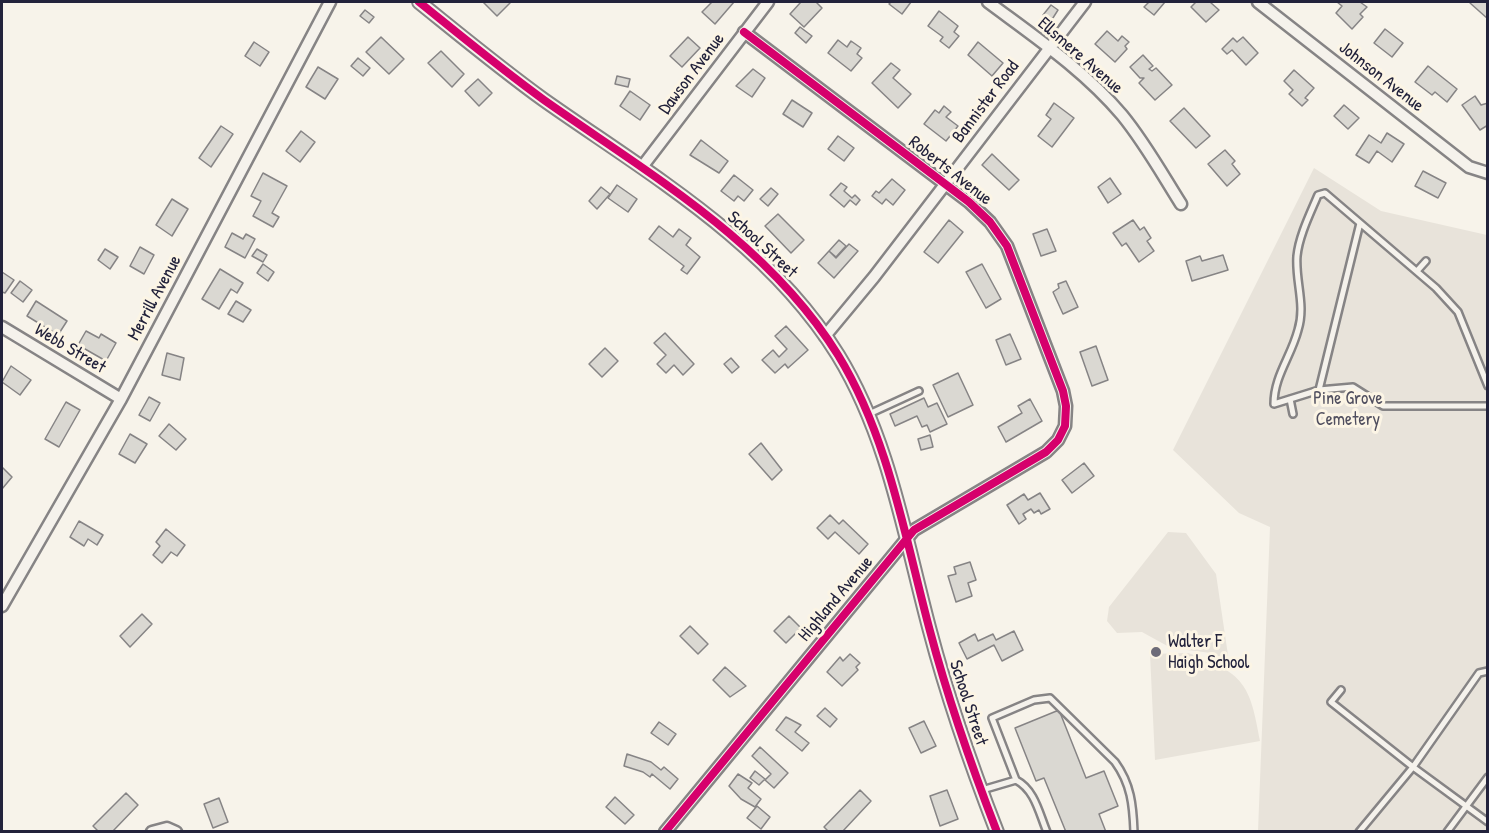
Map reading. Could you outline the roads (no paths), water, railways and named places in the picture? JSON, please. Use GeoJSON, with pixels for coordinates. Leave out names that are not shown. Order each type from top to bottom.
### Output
{"type":"FeatureCollection","features":[{"type":"Feature","properties":{"kind":"street","name":"Merrill Avenue"},"geometry":{"type":"LineString","coordinates":[[2,606],[121,399],[330,2]]}},
{"type":"Feature","properties":{"kind":"street","name":"School Street"},"geometry":{"type":"LineString","coordinates":[[419,2],[509,74],[692,203],[758,259],[788,290],[825,336],[848,373],[867,414],[886,466],[947,694],[997,831]]}},
{"type":"Feature","properties":{"kind":"street","name":"Dawson Avenue"},"geometry":{"type":"LineString","coordinates":[[642,167],[768,2]]}},
{"type":"Feature","properties":{"kind":"street","name":"Ellsmere Avenue"},"geometry":{"type":"LineString","coordinates":[[988,2],[1091,82],[1122,116],[1181,204]]}},
{"type":"Feature","properties":{"kind":"street","name":"Bannister Road"},"geometry":{"type":"LineString","coordinates":[[825,336],[874,278],[1048,47],[1085,2]]}},
{"type":"Feature","properties":{"kind":"street","name":"Johnson Avenue"},"geometry":{"type":"LineString","coordinates":[[1258,2],[1469,167],[1488,172]]}},
{"type":"Feature","properties":{"kind":"street","name":"Roberts Avenue"},"geometry":{"type":"LineString","coordinates":[[744,32],[945,184],[985,217],[1007,246],[1060,383],[1066,406],[1065,426]]}},
{"type":"Feature","properties":{"kind":"street","name":"Webb Street"},"geometry":{"type":"LineString","coordinates":[[2,327],[121,399]]}},
{"type":"Feature","properties":{"kind":"street","name":"Highland Avenue"},"geometry":{"type":"LineString","coordinates":[[665,831],[906,538],[928,521],[1046,452],[1058,440],[1065,426]]}},
{"type":"Feature","properties":{"kind":"street"},"geometry":{"type":"LineString","coordinates":[[152,831],[167,828],[176,831]]}},
{"type":"Feature","properties":{"kind":"lane"},"geometry":{"type":"LineString","coordinates":[[1488,386],[1458,312],[1417,271],[1326,193],[1318,195],[1297,258],[1301,304],[1298,331],[1274,390],[1274,404],[1319,390],[1353,387],[1383,406],[1488,406]]}},
{"type":"Feature","properties":{"kind":"lane"},"geometry":{"type":"LineString","coordinates":[[1319,390],[1360,223]]}},
{"type":"Feature","properties":{"kind":"lane"},"geometry":{"type":"LineString","coordinates":[[1417,271],[1426,261]]}},
{"type":"Feature","properties":{"kind":"lane"},"geometry":{"type":"LineString","coordinates":[[867,414],[920,391]]}},
{"type":"Feature","properties":{"kind":"lane"},"geometry":{"type":"LineString","coordinates":[[1290,399],[1293,414]]}},
{"type":"Feature","properties":{"kind":"lane"},"geometry":{"type":"LineString","coordinates":[[1359,831],[1413,767],[1479,673],[1488,670]]}},
{"type":"Feature","properties":{"kind":"lane"},"geometry":{"type":"LineString","coordinates":[[1341,690],[1331,702],[1413,767],[1488,822]]}},
{"type":"Feature","properties":{"kind":"lane"},"geometry":{"type":"LineString","coordinates":[[1047,831],[1029,791],[1016,780],[992,718],[1034,700],[1050,698],[1115,762],[1124,774],[1131,793],[1134,831]]}},
{"type":"Feature","properties":{"kind":"lane"},"geometry":{"type":"LineString","coordinates":[[1447,831],[1467,808],[1488,777]]}},
{"type":"Feature","properties":{"kind":"lane"},"geometry":{"type":"LineString","coordinates":[[981,791],[1016,780]]}},
{"type":"Feature","properties":{"kind":"place","name":"Walter F Haigh School"},"geometry":{"type":"Point","coordinates":[1156,652]}},
{"type":"Feature","properties":{"kind":"park label","name":"Pine Grove Cemetery"},"geometry":{"type":"Point","coordinates":[1348,409]}}]}
